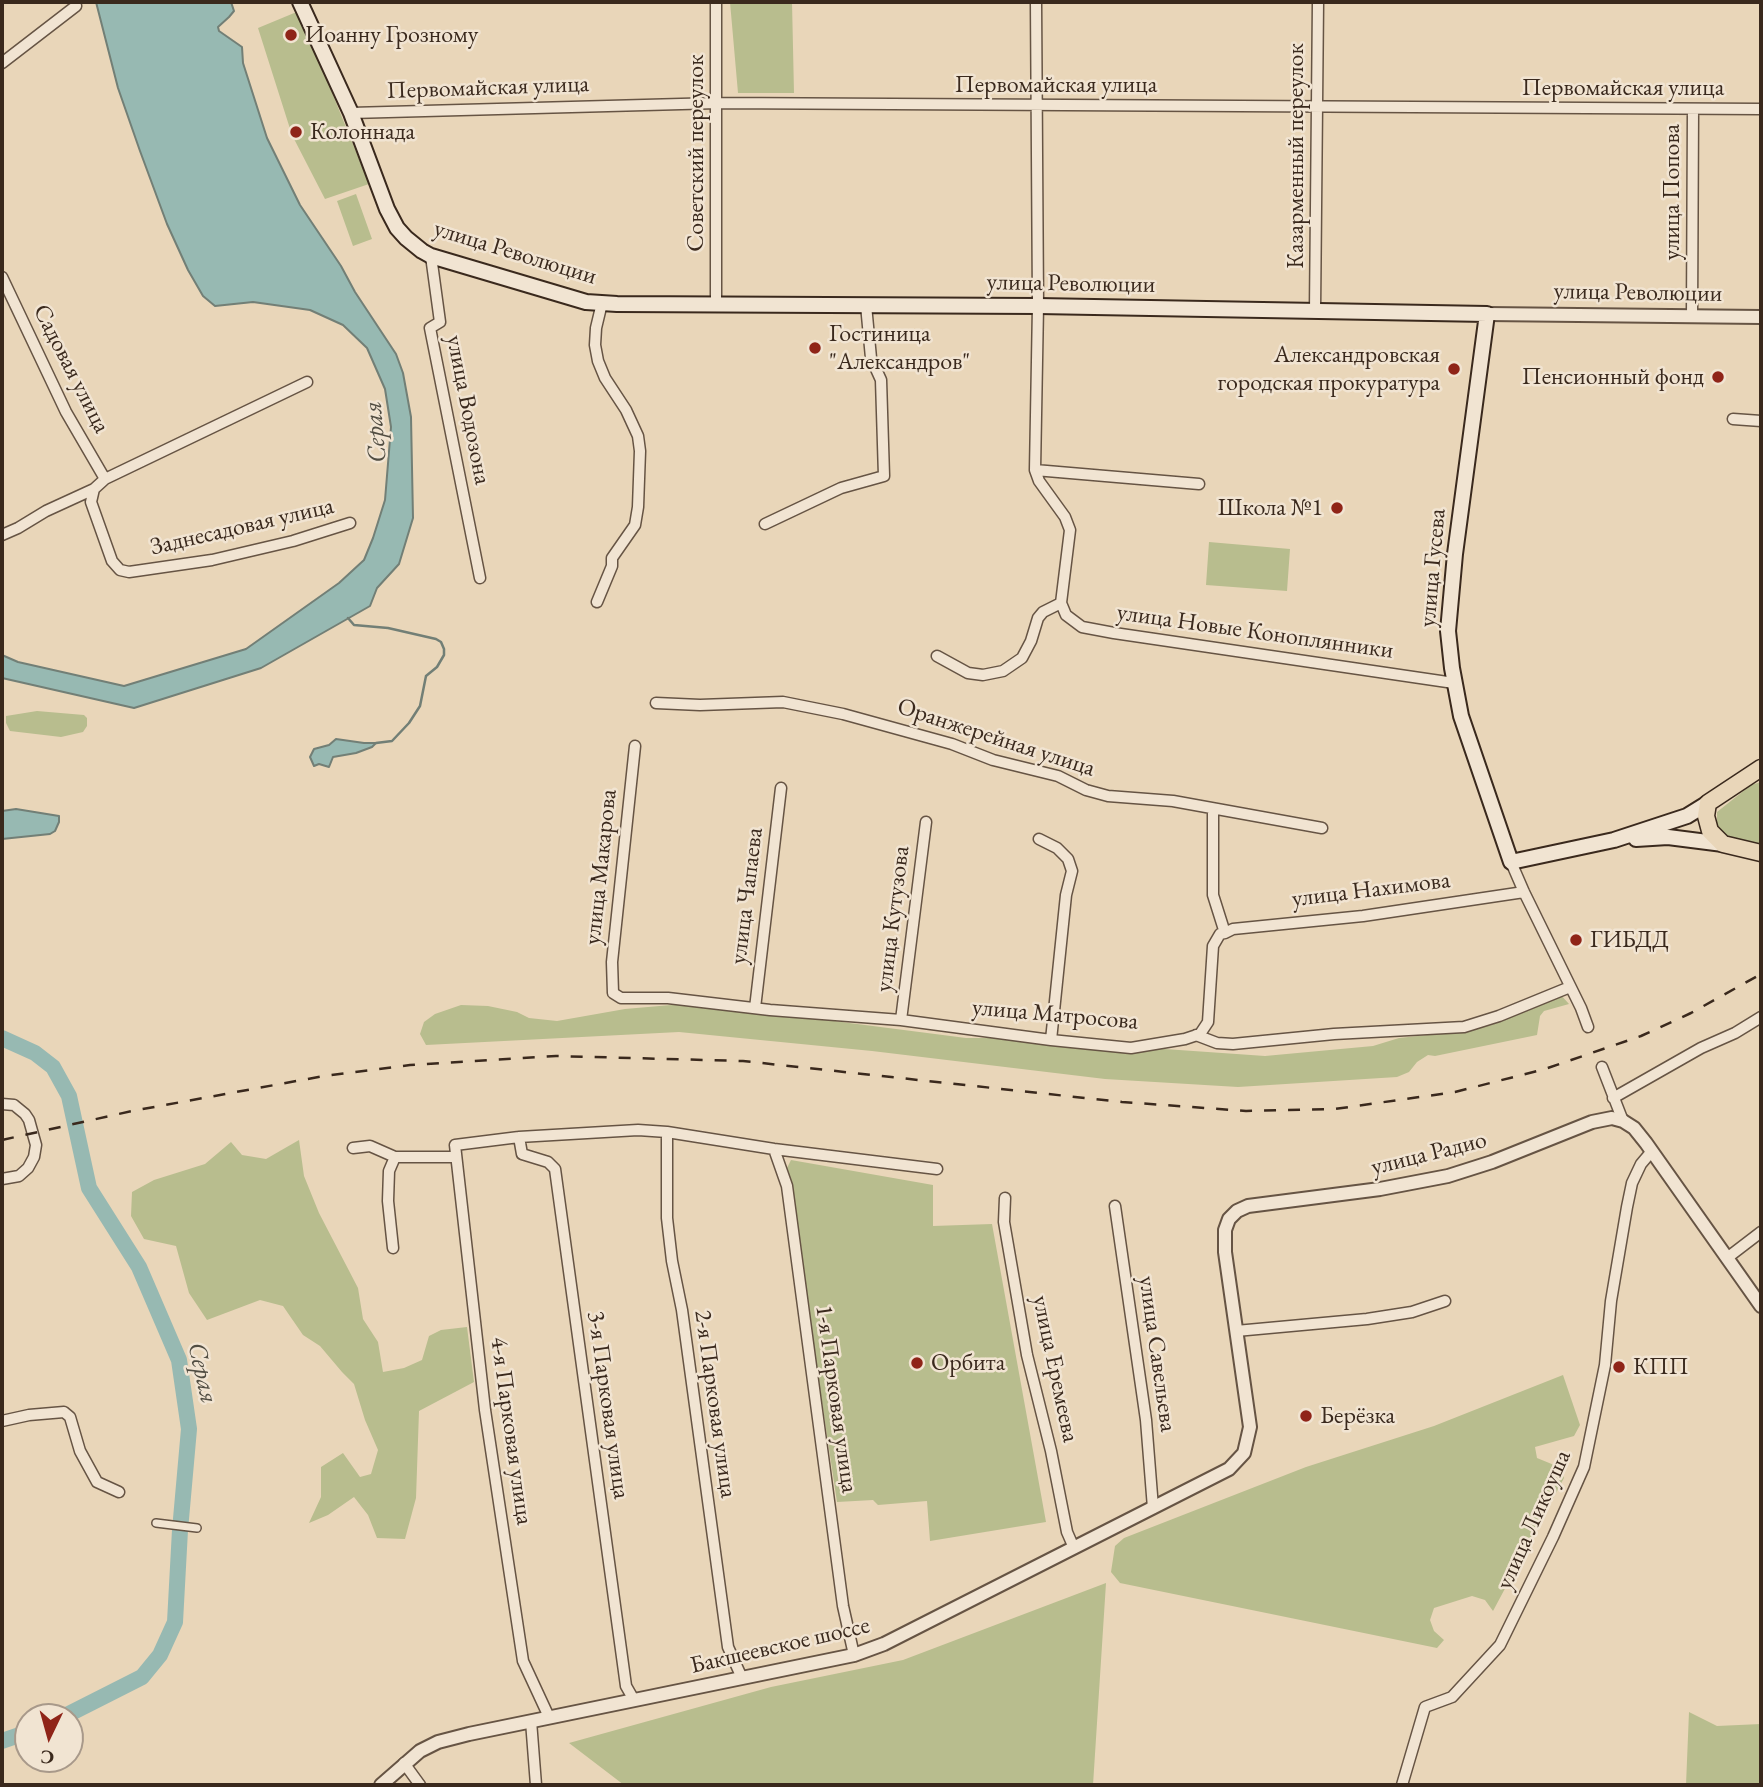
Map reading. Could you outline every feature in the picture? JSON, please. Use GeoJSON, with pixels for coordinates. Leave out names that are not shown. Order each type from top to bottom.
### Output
{"type":"FeatureCollection","features":[{"type":"Feature","properties":{"kind":"main road"},"geometry":{"type":"LineString","coordinates":[[300,2],[351,113]]}},
{"type":"Feature","properties":{"kind":"main road","name":"улица Революции"},"geometry":{"type":"LineString","coordinates":[[351,113],[387,209],[397,228],[422,251],[431,256],[586,302],[1488,314]]}},
{"type":"Feature","properties":{"kind":"main road","name":"улица Гусева"},"geometry":{"type":"LineString","coordinates":[[1488,314],[1449,602],[1448,631],[1461,716],[1511,862]]}},
{"type":"Feature","properties":{"kind":"main road"},"geometry":{"type":"LineString","coordinates":[[1511,862],[1614,840],[1687,816],[1760,771]]}},
{"type":"Feature","properties":{"kind":"main road"},"geometry":{"type":"LineString","coordinates":[[1708,803],[1706,816],[1710,831],[1723,845]]}},
{"type":"Feature","properties":{"kind":"main road"},"geometry":{"type":"LineString","coordinates":[[1614,840],[1668,838],[1761,853]]}},
{"type":"Feature","properties":{"kind":"street","name":"Советский переулок"},"geometry":{"type":"LineString","coordinates":[[716,2],[716,304]]}},
{"type":"Feature","properties":{"kind":"street"},"geometry":{"type":"LineString","coordinates":[[937,656],[968,673],[983,675],[1003,671],[1022,657],[1043,612],[1061,603],[1070,530],[1065,517],[1039,481],[1035,470],[1038,306],[1036,2]]}},
{"type":"Feature","properties":{"kind":"street","name":"Казарменный переулок"},"geometry":{"type":"LineString","coordinates":[[1315,310],[1318,2]]}},
{"type":"Feature","properties":{"kind":"street"},"geometry":{"type":"LineString","coordinates":[[2,64],[76,4]]}},
{"type":"Feature","properties":{"kind":"street","name":"Первомайская улица"},"geometry":{"type":"LineString","coordinates":[[351,113],[718,103],[1761,109]]}},
{"type":"Feature","properties":{"kind":"street","name":"улица Попова"},"geometry":{"type":"LineString","coordinates":[[1692,316],[1693,109]]}},
{"type":"Feature","properties":{"kind":"street","name":"улица Водозона"},"geometry":{"type":"LineString","coordinates":[[431,256],[440,321],[430,328],[480,578]]}},
{"type":"Feature","properties":{"kind":"street","name":"Садовая улица"},"geometry":{"type":"LineString","coordinates":[[2,277],[66,412],[106,479]]}},
{"type":"Feature","properties":{"kind":"street"},"geometry":{"type":"LineString","coordinates":[[597,602],[612,566],[612,558],[635,525],[640,451],[638,436],[626,410],[605,378],[598,361],[596,328],[602,303]]}},
{"type":"Feature","properties":{"kind":"street"},"geometry":{"type":"LineString","coordinates":[[765,524],[841,488],[884,476],[881,380],[871,358],[866,305]]}},
{"type":"Feature","properties":{"kind":"street","name":"улица Революции"},"geometry":{"type":"LineString","coordinates":[[1488,314],[1761,317]]}},
{"type":"Feature","properties":{"kind":"street"},"geometry":{"type":"LineString","coordinates":[[2,535],[94,489],[106,479],[307,382]]}},
{"type":"Feature","properties":{"kind":"street"},"geometry":{"type":"LineString","coordinates":[[1733,419],[1761,421]]}},
{"type":"Feature","properties":{"kind":"street"},"geometry":{"type":"LineString","coordinates":[[1035,470],[1199,484]]}},
{"type":"Feature","properties":{"kind":"street","name":"Заднесадовая улица"},"geometry":{"type":"LineString","coordinates":[[94,489],[91,502],[112,561],[120,570],[129,572],[212,560],[293,541],[350,523]]}},
{"type":"Feature","properties":{"kind":"street","name":"улица Новые Коноплянники"},"geometry":{"type":"LineString","coordinates":[[1061,603],[1066,615],[1082,626],[1106,632],[1454,683]]}},
{"type":"Feature","properties":{"kind":"street","name":"Оранжерейная улица"},"geometry":{"type":"LineString","coordinates":[[656,703],[700,705],[747,702],[795,705],[843,714],[952,744],[993,760],[1058,776],[1086,790],[1108,796],[1173,801],[1322,828]]}},
{"type":"Feature","properties":{"kind":"street","name":"улица Макарова"},"geometry":{"type":"LineString","coordinates":[[613,993],[612,962],[635,746]]}},
{"type":"Feature","properties":{"kind":"street","name":"улица Чапаева"},"geometry":{"type":"LineString","coordinates":[[755,1008],[781,788]]}},
{"type":"Feature","properties":{"kind":"street"},"geometry":{"type":"LineString","coordinates":[[1196,1035],[1200,1034],[1208,1022],[1213,946],[1220,934],[1225,933],[1213,895],[1213,809]]}},
{"type":"Feature","properties":{"kind":"street","name":"улица Кутузова"},"geometry":{"type":"LineString","coordinates":[[901,1020],[926,822]]}},
{"type":"Feature","properties":{"kind":"street"},"geometry":{"type":"LineString","coordinates":[[1039,839],[1057,848],[1068,859],[1072,871],[1066,895],[1051,1040]]}},
{"type":"Feature","properties":{"kind":"street"},"geometry":{"type":"LineString","coordinates":[[1511,862],[1588,1027]]}},
{"type":"Feature","properties":{"kind":"street","name":"улица Нахимова"},"geometry":{"type":"LineString","coordinates":[[1225,933],[1233,929],[1363,916],[1524,892]]}},
{"type":"Feature","properties":{"kind":"street","name":"улица Матросова"},"geometry":{"type":"LineString","coordinates":[[613,993],[621,998],[668,998],[901,1020],[1131,1048],[1196,1035],[1217,1043],[1233,1044],[1334,1034],[1464,1027],[1570,987]]}},
{"type":"Feature","properties":{"kind":"street"},"geometry":{"type":"LineString","coordinates":[[1613,1098],[1761,1017]]}},
{"type":"Feature","properties":{"kind":"street"},"geometry":{"type":"LineString","coordinates":[[1602,1068],[1613,1098],[1628,1124],[1652,1151],[1761,1306]]}},
{"type":"Feature","properties":{"kind":"street"},"geometry":{"type":"LineString","coordinates":[[2,1104],[14,1105],[25,1114],[36,1145],[28,1168],[19,1176],[2,1179]]}},
{"type":"Feature","properties":{"kind":"street","name":"улица Радио"},"geometry":{"type":"LineString","coordinates":[[1236,1331],[1225,1252],[1225,1230],[1229,1219],[1237,1211],[1248,1206],[1380,1189],[1448,1176],[1492,1162],[1592,1122],[1612,1118],[1628,1124]]}},
{"type":"Feature","properties":{"kind":"street"},"geometry":{"type":"LineString","coordinates":[[519,1137],[638,1130],[667,1132],[774,1149],[937,1169]]}},
{"type":"Feature","properties":{"kind":"street","name":"2-я Парковая улица"},"geometry":{"type":"LineString","coordinates":[[667,1132],[667,1218],[672,1261],[682,1310],[728,1647],[742,1678]]}},
{"type":"Feature","properties":{"kind":"street","name":"4-я Парковая улица"},"geometry":{"type":"LineString","coordinates":[[519,1137],[455,1145],[485,1410],[523,1661],[549,1717]]}},
{"type":"Feature","properties":{"kind":"street","name":"3-я Парковая улица"},"geometry":{"type":"LineString","coordinates":[[519,1137],[522,1154],[548,1162],[555,1169],[626,1686],[634,1700]]}},
{"type":"Feature","properties":{"kind":"street"},"geometry":{"type":"LineString","coordinates":[[353,1148],[370,1146],[395,1157],[456,1157]]}},
{"type":"Feature","properties":{"kind":"street","name":"1-я Парковая улица"},"geometry":{"type":"LineString","coordinates":[[774,1149],[787,1186],[843,1606],[854,1655]]}},
{"type":"Feature","properties":{"kind":"street","name":"улица Ликоуша"},"geometry":{"type":"LineString","coordinates":[[1402,1785],[1425,1707],[1452,1697],[1500,1645],[1584,1467],[1605,1365],[1611,1301],[1627,1207],[1632,1184],[1641,1164],[1652,1151]]}},
{"type":"Feature","properties":{"kind":"street"},"geometry":{"type":"LineString","coordinates":[[393,1248],[388,1201],[389,1171],[395,1157]]}},
{"type":"Feature","properties":{"kind":"street","name":"улица Еремеева"},"geometry":{"type":"LineString","coordinates":[[1005,1198],[1004,1222],[1027,1355],[1051,1451],[1067,1532],[1074,1548]]}},
{"type":"Feature","properties":{"kind":"street","name":"улица Савельева"},"geometry":{"type":"LineString","coordinates":[[1115,1206],[1146,1420],[1153,1508]]}},
{"type":"Feature","properties":{"kind":"street"},"geometry":{"type":"LineString","coordinates":[[1727,1258],[1761,1232]]}},
{"type":"Feature","properties":{"kind":"street"},"geometry":{"type":"LineString","coordinates":[[1236,1331],[1367,1319],[1412,1312],[1445,1301]]}},
{"type":"Feature","properties":{"kind":"street","name":"Бакшеевское шоссе"},"geometry":{"type":"LineString","coordinates":[[381,1785],[404,1763],[438,1742],[854,1655],[884,1644],[1212,1479],[1238,1462],[1244,1453],[1250,1427],[1236,1331]]}},
{"type":"Feature","properties":{"kind":"street"},"geometry":{"type":"LineString","coordinates":[[2,1421],[64,1412],[70,1417],[80,1451],[97,1482],[119,1492]]}},
{"type":"Feature","properties":{"kind":"street"},"geometry":{"type":"LineString","coordinates":[[156,1523],[197,1528]]}},
{"type":"Feature","properties":{"kind":"street"},"geometry":{"type":"LineString","coordinates":[[531,1721],[536,1785]]}},
{"type":"Feature","properties":{"kind":"street"},"geometry":{"type":"LineString","coordinates":[[404,1763],[420,1785]]}},
{"type":"Feature","properties":{"kind":"green space"},"geometry":{"type":"Polygon","coordinates":[[[730,2],[792,2],[794,93],[738,93],[730,2]]]}},
{"type":"Feature","properties":{"kind":"green space"},"geometry":{"type":"Polygon","coordinates":[[[299,11],[369,184],[325,199],[292,135],[258,28],[299,11]]]}},
{"type":"Feature","properties":{"kind":"green space"},"geometry":{"type":"Polygon","coordinates":[[[356,194],[372,239],[353,246],[337,201],[356,194]]]}},
{"type":"Feature","properties":{"kind":"green space"},"geometry":{"type":"Polygon","coordinates":[[[1209,542],[1290,549],[1287,591],[1206,585],[1209,542]]]}},
{"type":"Feature","properties":{"kind":"green space"},"geometry":{"type":"Polygon","coordinates":[[[37,711],[84,715],[87,718],[87,726],[83,732],[61,737],[10,731],[6,716],[37,711]]]}},
{"type":"Feature","properties":{"kind":"green space"},"geometry":{"type":"Polygon","coordinates":[[[1761,782],[1761,846],[1727,836],[1717,825],[1717,812],[1751,785],[1761,782]]]}},
{"type":"Feature","properties":{"kind":"green space"},"geometry":{"type":"Polygon","coordinates":[[[1560,994],[1569,1004],[1544,1011],[1540,1016],[1537,1035],[1435,1056],[1428,1055],[1417,1062],[1409,1072],[1397,1077],[1238,1087],[1105,1079],[872,1051],[679,1032],[426,1045],[420,1034],[424,1022],[435,1014],[461,1005],[488,1006],[517,1012],[529,1018],[557,1021],[625,1009],[694,1003],[966,1038],[1007,1038],[1265,1056],[1373,1046],[1399,1038],[1455,1032],[1464,1027],[1478,1028],[1492,1025],[1560,994]]]}},
{"type":"Feature","properties":{"kind":"green space"},"geometry":{"type":"Polygon","coordinates":[[[299,1140],[304,1176],[319,1213],[358,1288],[363,1319],[378,1342],[383,1372],[404,1368],[422,1360],[429,1336],[441,1330],[467,1327],[474,1382],[419,1411],[416,1498],[405,1539],[377,1538],[368,1515],[354,1497],[328,1515],[309,1523],[321,1497],[321,1467],[343,1453],[360,1477],[371,1474],[378,1450],[354,1384],[320,1346],[303,1335],[283,1306],[260,1300],[207,1320],[189,1293],[176,1246],[144,1239],[131,1216],[132,1192],[154,1180],[205,1164],[231,1142],[242,1155],[266,1159],[299,1140]]]}},
{"type":"Feature","properties":{"kind":"green space","name":"Орбита"},"geometry":{"type":"Polygon","coordinates":[[[791,1160],[933,1185],[933,1226],[992,1224],[1046,1522],[930,1541],[927,1501],[878,1505],[873,1500],[837,1502],[787,1168],[791,1160]]]}},
{"type":"Feature","properties":{"kind":"green space"},"geometry":{"type":"Polygon","coordinates":[[[1563,1375],[1580,1425],[1574,1436],[1535,1447],[1537,1458],[1559,1467],[1564,1478],[1493,1611],[1485,1600],[1472,1596],[1434,1608],[1430,1620],[1434,1631],[1444,1640],[1437,1648],[1120,1583],[1111,1572],[1115,1546],[1124,1538],[1306,1467],[1434,1426],[1563,1375]]]}},
{"type":"Feature","properties":{"kind":"green space"},"geometry":{"type":"Polygon","coordinates":[[[1106,1583],[1093,1785],[624,1785],[569,1743],[771,1687],[903,1660],[1106,1583]]]}},
{"type":"Feature","properties":{"kind":"green space"},"geometry":{"type":"Polygon","coordinates":[[[1689,1712],[1717,1726],[1761,1724],[1761,1785],[1686,1785],[1689,1712]]]}},
{"type":"Feature","properties":{"kind":"water"},"geometry":{"type":"Polygon","coordinates":[[[96,2],[231,2],[234,11],[218,27],[219,31],[242,47],[243,63],[267,138],[300,205],[396,354],[403,373],[411,417],[413,518],[399,564],[377,588],[370,606],[261,668],[134,708],[2,678],[2,655],[18,662],[124,686],[246,649],[339,583],[364,560],[385,500],[391,427],[385,389],[367,348],[343,325],[310,310],[253,302],[215,306],[203,296],[167,224],[140,151],[118,88],[96,2]]]}},
{"type":"Feature","properties":{"kind":"water"},"geometry":{"type":"Polygon","coordinates":[[[336,739],[376,743],[356,753],[333,757],[329,767],[319,764],[314,766],[310,757],[314,749],[329,745],[336,739]]]}},
{"type":"Feature","properties":{"kind":"water"},"geometry":{"type":"Polygon","coordinates":[[[16,809],[59,816],[59,822],[55,831],[50,834],[2,839],[2,811],[16,809]]]}},
{"type":"Feature","properties":{"kind":"waterway"},"geometry":{"type":"LineString","coordinates":[[348,618],[354,625],[388,628],[436,639],[444,649],[444,655],[437,667],[426,676],[420,706],[409,723],[392,741],[376,743]]}},
{"type":"Feature","properties":{"kind":"waterway","name":"Серая"},"geometry":{"type":"LineString","coordinates":[[2,1038],[35,1053],[53,1067],[69,1096],[89,1188],[139,1267],[179,1360],[189,1429],[175,1622],[160,1655],[142,1677],[84,1706]]}},
{"type":"Feature","properties":{"kind":"waterway","name":"Серая"},"geometry":{"type":"LineString","coordinates":[[2,1741],[14,1737]]}},
{"type":"Feature","properties":{"kind":"railway"},"geometry":{"type":"LineString","coordinates":[[2,1140],[132,1111],[324,1076],[410,1065],[556,1056],[743,1061],[1122,1102],[1246,1111],[1335,1109],[1455,1092],[1545,1069],[1641,1036],[1691,1013],[1761,974]]}},
{"type":"Feature","properties":{"kind":"place","name":"Иоанну Грозному"},"geometry":{"type":"Point","coordinates":[291,35]}},
{"type":"Feature","properties":{"kind":"place","name":"Колоннада"},"geometry":{"type":"Point","coordinates":[296,132]}},
{"type":"Feature","properties":{"kind":"place","name":"Гостиница \"Александров\""},"geometry":{"type":"Point","coordinates":[815,348]}},
{"type":"Feature","properties":{"kind":"place","name":"Александровская городская прокуратура"},"geometry":{"type":"Point","coordinates":[1454,369]}},
{"type":"Feature","properties":{"kind":"place","name":"Пенсионный фонд"},"geometry":{"type":"Point","coordinates":[1718,377]}},
{"type":"Feature","properties":{"kind":"place","name":"Школа №1"},"geometry":{"type":"Point","coordinates":[1337,508]}},
{"type":"Feature","properties":{"kind":"place","name":"ГИБДД"},"geometry":{"type":"Point","coordinates":[1576,940]}},
{"type":"Feature","properties":{"kind":"place","name":"Орбита"},"geometry":{"type":"Point","coordinates":[917,1363]}},
{"type":"Feature","properties":{"kind":"place","name":"КПП"},"geometry":{"type":"Point","coordinates":[1619,1367]}},
{"type":"Feature","properties":{"kind":"place","name":"Берёзка"},"geometry":{"type":"Point","coordinates":[1306,1416]}}]}
